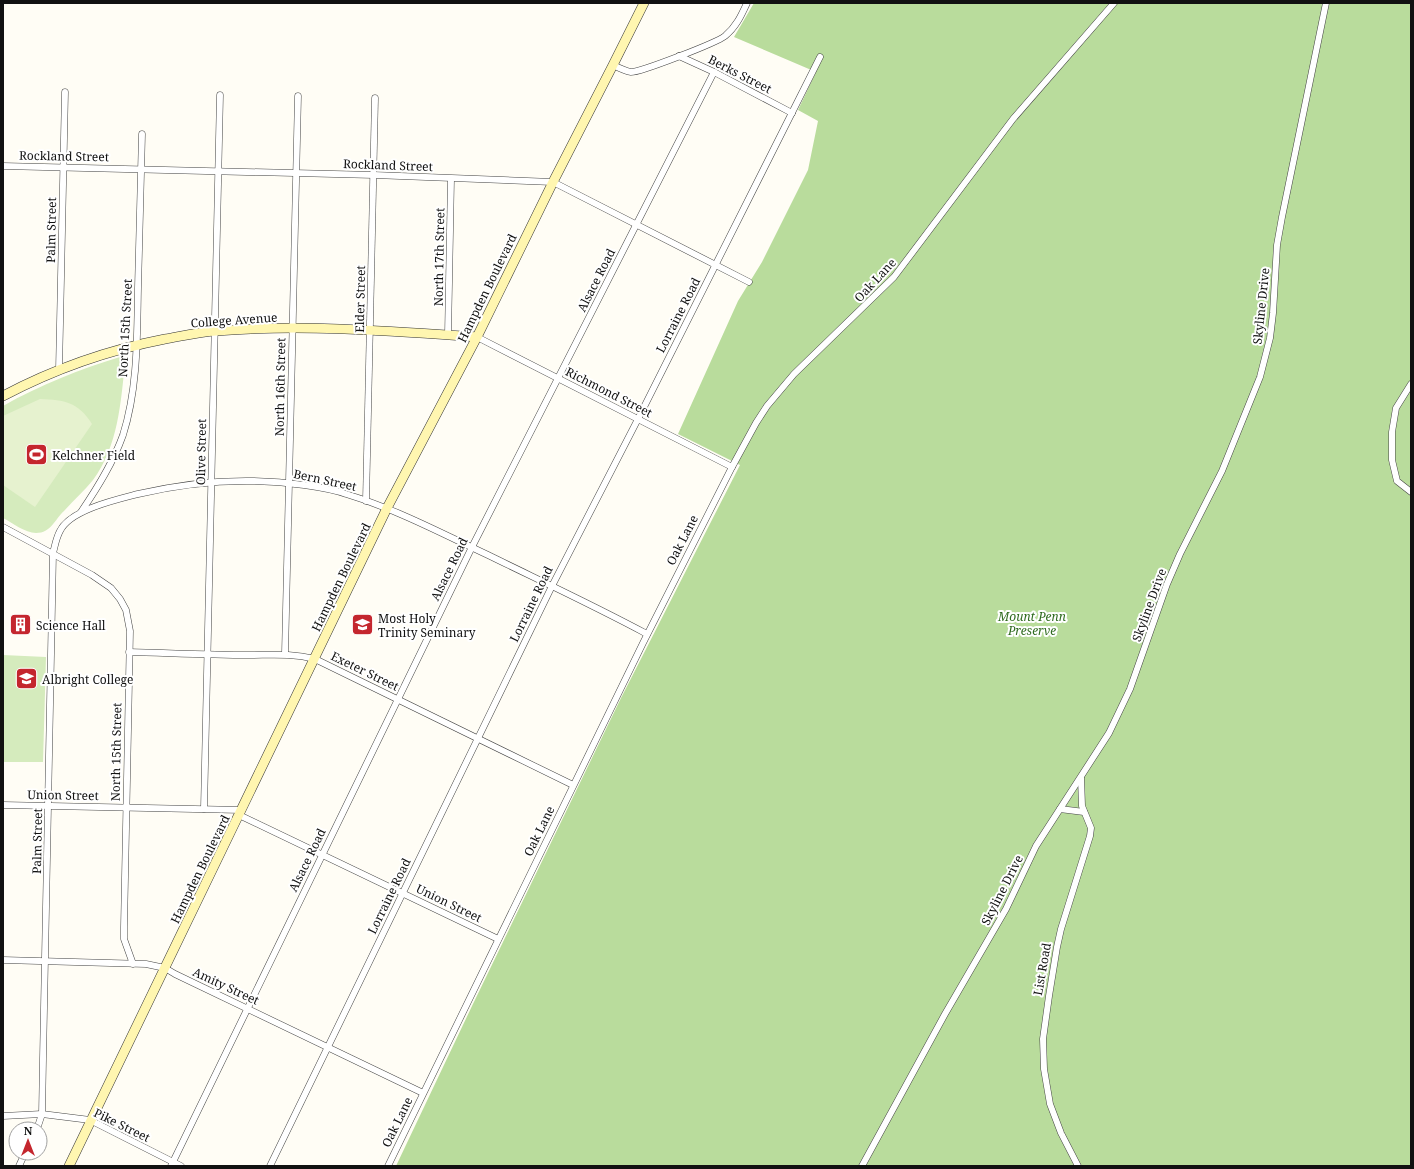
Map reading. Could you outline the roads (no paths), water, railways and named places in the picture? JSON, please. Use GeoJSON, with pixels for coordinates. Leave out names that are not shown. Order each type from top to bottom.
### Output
{"type":"FeatureCollection","features":[{"type":"Feature","properties":{"kind":"main road","name":"Hampden Boulevard"},"geometry":{"type":"LineString","coordinates":[[69,1166],[387,508],[476,337],[644,3]]}},
{"type":"Feature","properties":{"kind":"main road","name":"College Avenue"},"geometry":{"type":"LineString","coordinates":[[3,396],[59,370],[136,345],[215,331],[277,328],[370,331],[476,337]]}},
{"type":"Feature","properties":{"kind":"street"},"geometry":{"type":"LineString","coordinates":[[613,65],[631,72],[640,70],[679,56],[724,37],[734,27],[747,3]]}},
{"type":"Feature","properties":{"kind":"street","name":"Oak Lane"},"geometry":{"type":"LineString","coordinates":[[388,1166],[647,634],[732,467],[760,417],[794,374],[894,277],[1013,119],[1114,3]]}},
{"type":"Feature","properties":{"kind":"street","name":"Skyline Drive"},"geometry":{"type":"LineString","coordinates":[[862,1166],[944,1014],[1006,909],[1036,846],[1109,733],[1130,689],[1167,584],[1180,554],[1222,471],[1260,377],[1270,338],[1277,246],[1326,3]]}},
{"type":"Feature","properties":{"kind":"street","name":"Berks Street"},"geometry":{"type":"LineString","coordinates":[[679,56],[714,72],[792,113]]}},
{"type":"Feature","properties":{"kind":"street","name":"Lorraine Road"},"geometry":{"type":"LineString","coordinates":[[270,1166],[552,586],[716,266],[820,57]]}},
{"type":"Feature","properties":{"kind":"street","name":"Alsace Road"},"geometry":{"type":"LineString","coordinates":[[172,1164],[472,547],[714,72]]}},
{"type":"Feature","properties":{"kind":"street","name":"Palm Street"},"geometry":{"type":"LineString","coordinates":[[59,370],[65,92]]}},
{"type":"Feature","properties":{"kind":"street","name":"Olive Street"},"geometry":{"type":"LineString","coordinates":[[204,809],[220,95]]}},
{"type":"Feature","properties":{"kind":"street","name":"North 16th Street"},"geometry":{"type":"LineString","coordinates":[[285,654],[298,96]]}},
{"type":"Feature","properties":{"kind":"street","name":"Elder Street"},"geometry":{"type":"LineString","coordinates":[[366,501],[375,98]]}},
{"type":"Feature","properties":{"kind":"street","name":"North 15th Street"},"geometry":{"type":"LineString","coordinates":[[82,512],[104,479],[112,461],[123,434],[131,400],[136,345],[142,134]]}},
{"type":"Feature","properties":{"kind":"street","name":"Rockland Street"},"geometry":{"type":"LineString","coordinates":[[3,166],[374,175],[553,182],[749,282]]}},
{"type":"Feature","properties":{"kind":"street","name":"North 17th Street"},"geometry":{"type":"LineString","coordinates":[[448,335],[451,179]]}},
{"type":"Feature","properties":{"kind":"street","name":"Richmond Street"},"geometry":{"type":"LineString","coordinates":[[476,337],[732,467]]}},
{"type":"Feature","properties":{"kind":"street"},"geometry":{"type":"LineString","coordinates":[[1411,384],[1396,408],[1392,432],[1392,460],[1397,482],[1411,492]]}},
{"type":"Feature","properties":{"kind":"street","name":"Bern Street"},"geometry":{"type":"LineString","coordinates":[[53,553],[60,531],[70,519],[82,512],[125,497],[149,491],[212,482],[257,481],[289,483],[345,493],[403,514],[596,607],[647,634]]}},
{"type":"Feature","properties":{"kind":"street"},"geometry":{"type":"LineString","coordinates":[[3,527],[53,553]]}},
{"type":"Feature","properties":{"kind":"street","name":"Palm Street"},"geometry":{"type":"LineString","coordinates":[[40,1121],[42,1114],[53,553]]}},
{"type":"Feature","properties":{"kind":"street","name":"North 15th Street"},"geometry":{"type":"LineString","coordinates":[[53,553],[112,588],[123,605],[128,619],[129,652],[124,939],[133,964]]}},
{"type":"Feature","properties":{"kind":"street","name":"Exeter Street"},"geometry":{"type":"LineString","coordinates":[[129,652],[247,655],[285,654],[300,655],[315,659],[573,785]]}},
{"type":"Feature","properties":{"kind":"street","name":"List Road"},"geometry":{"type":"LineString","coordinates":[[1078,1166],[1061,1133],[1052,1111],[1045,1082],[1043,1053],[1046,1011],[1057,947],[1061,929],[1090,836],[1091,828],[1082,806],[1081,776]]}},
{"type":"Feature","properties":{"kind":"street","name":"Union Street"},"geometry":{"type":"LineString","coordinates":[[3,805],[204,809],[241,812],[322,854],[498,939]]}},
{"type":"Feature","properties":{"kind":"street"},"geometry":{"type":"LineString","coordinates":[[1060,809],[1084,812]]}},
{"type":"Feature","properties":{"kind":"street","name":"Amity Street"},"geometry":{"type":"LineString","coordinates":[[3,960],[133,964],[165,968],[423,1093]]}},
{"type":"Feature","properties":{"kind":"street","name":"Pike Street"},"geometry":{"type":"LineString","coordinates":[[3,1116],[42,1114],[90,1120],[172,1164],[181,1166]]}},
{"type":"Feature","properties":{"kind":"place","name":"Kelchner Field"},"geometry":{"type":"Point","coordinates":[37,455]}},
{"type":"Feature","properties":{"kind":"place","name":"Science Hall"},"geometry":{"type":"Point","coordinates":[20,625]}},
{"type":"Feature","properties":{"kind":"place","name":"Most Holy Trinity Seminary"},"geometry":{"type":"Point","coordinates":[363,625]}},
{"type":"Feature","properties":{"kind":"place","name":"Albright College"},"geometry":{"type":"Point","coordinates":[27,679]}},
{"type":"Feature","properties":{"kind":"park label","name":"Mount Penn Preserve"},"geometry":{"type":"Point","coordinates":[1032,623]}}]}
